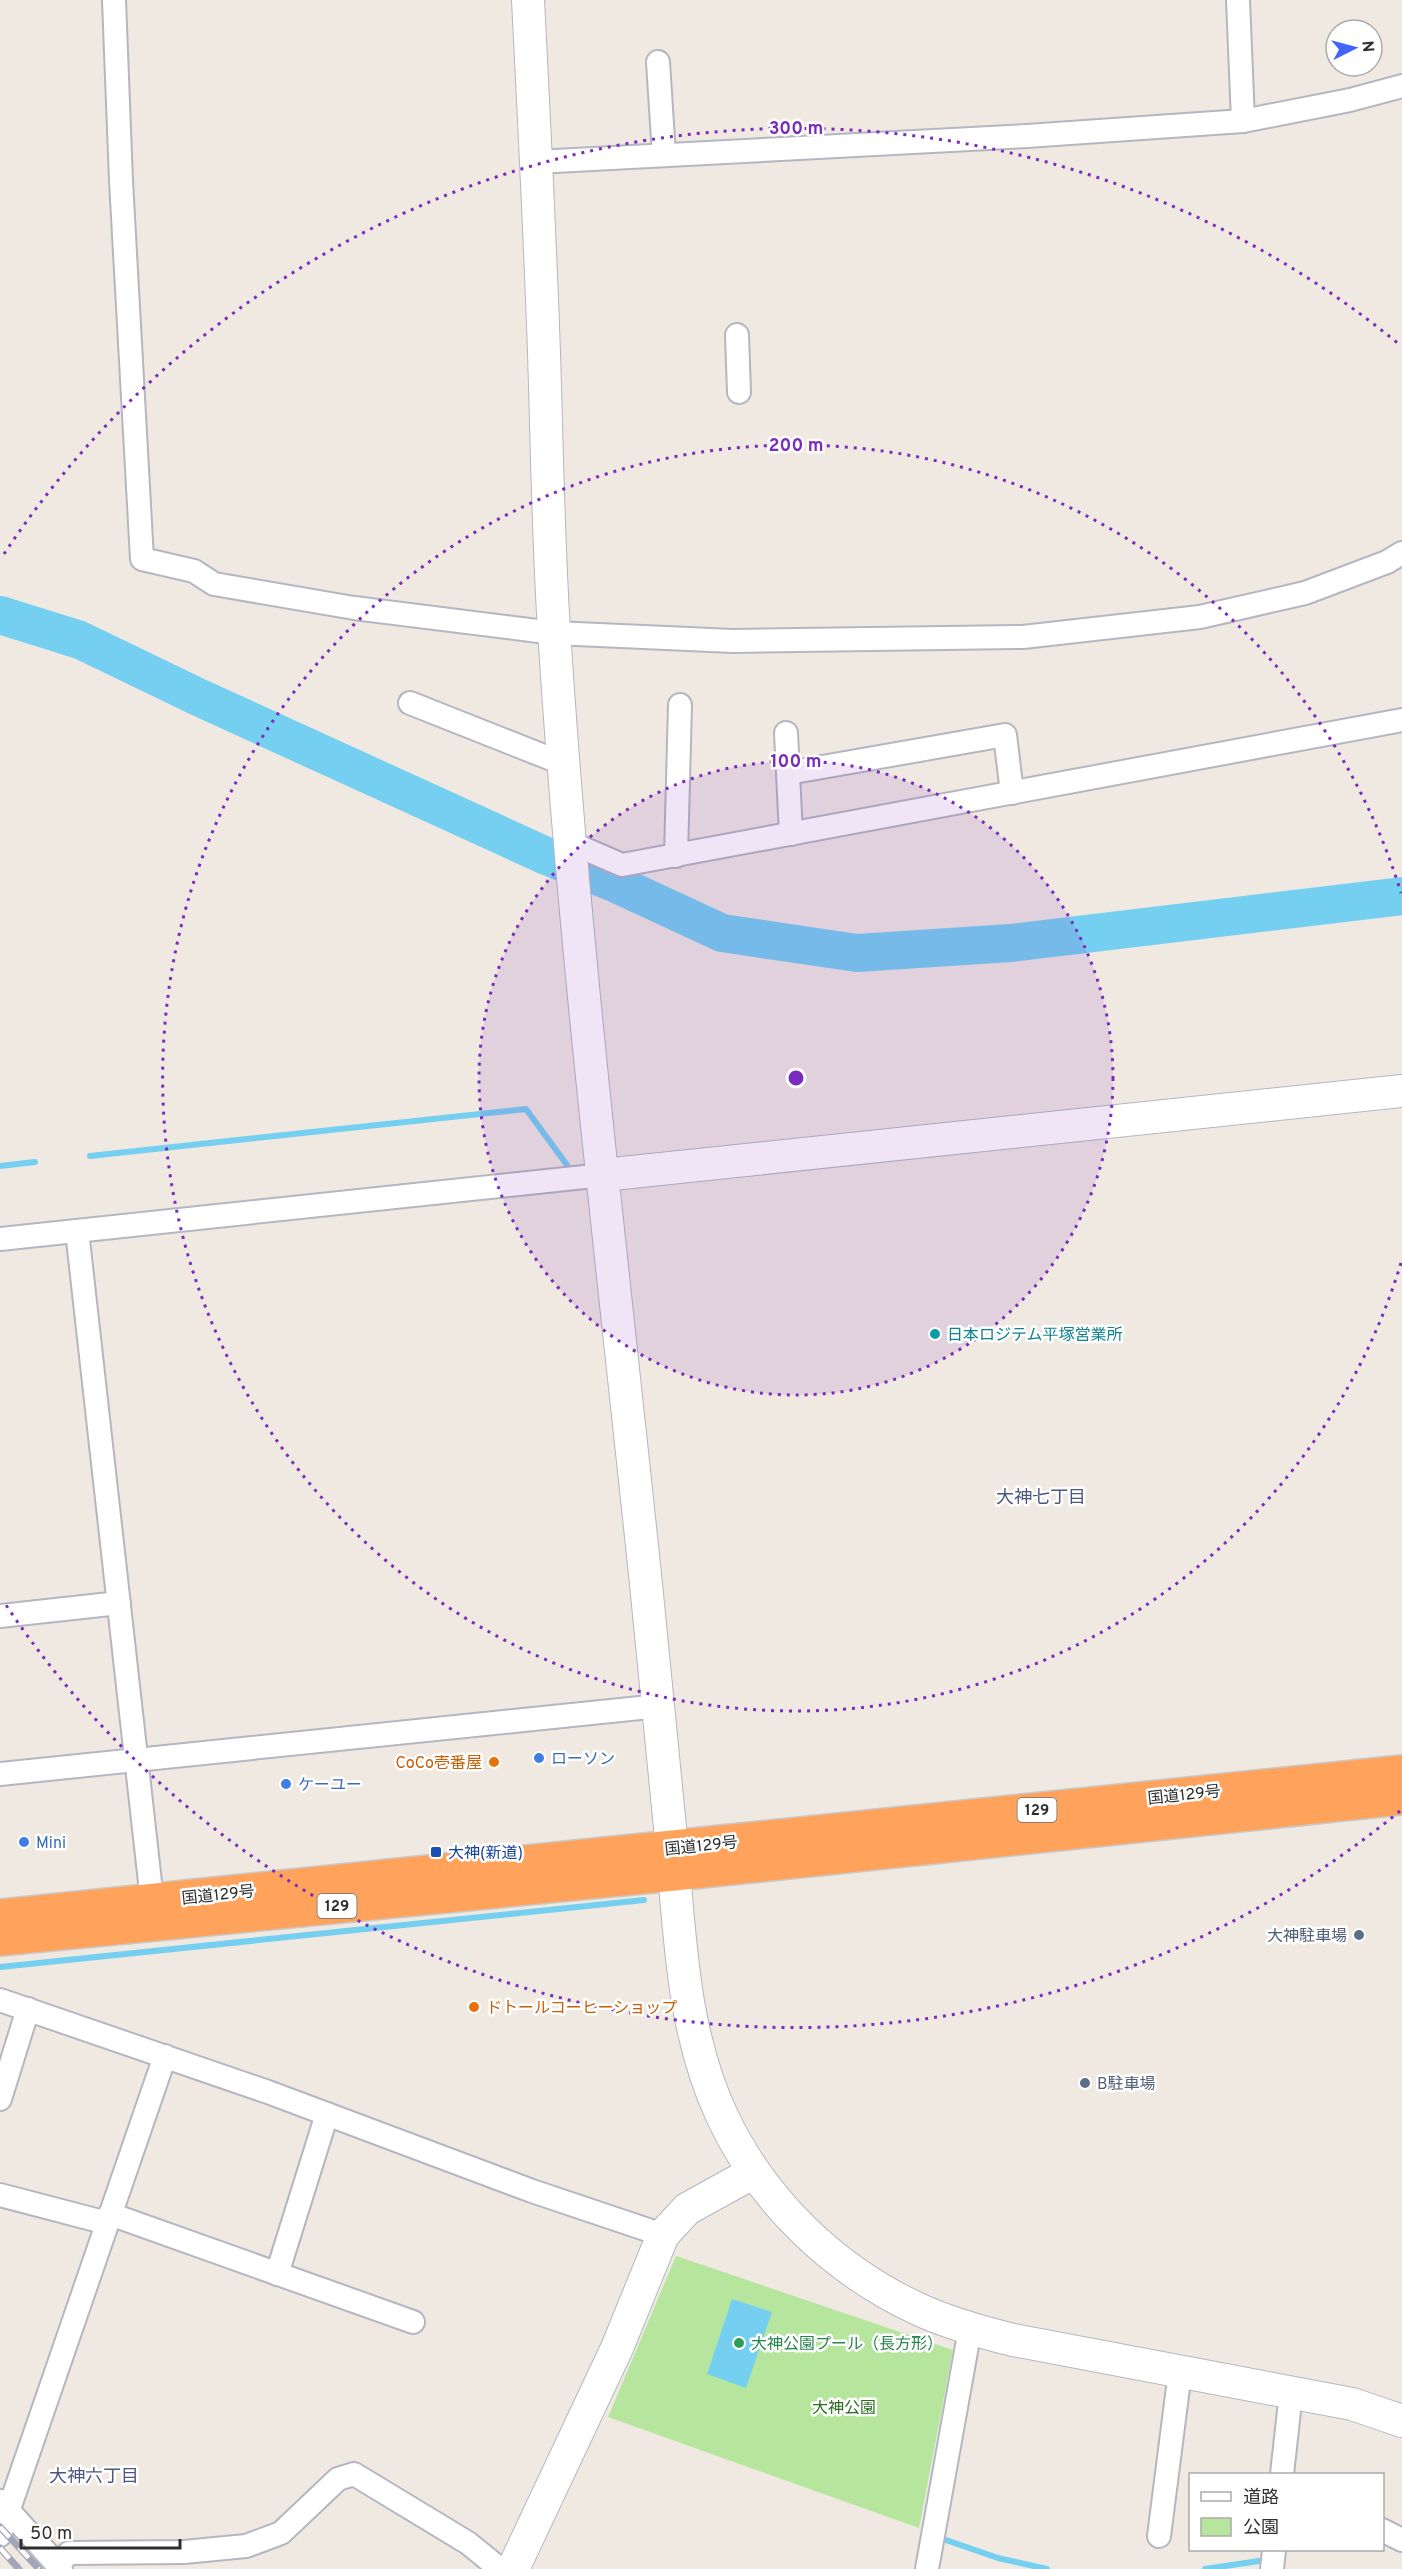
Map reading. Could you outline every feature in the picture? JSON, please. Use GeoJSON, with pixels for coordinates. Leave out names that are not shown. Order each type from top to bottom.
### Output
{"type":"FeatureCollection","features":[{"type":"Feature","properties":{"kind":"highway","name":"国道129号"},"geometry":{"type":"LineString","coordinates":[[0,1939],[673,1861],[1402,1772]]}},
{"type":"Feature","properties":{"kind":"highway","name":"国道129号"},"geometry":{"type":"LineString","coordinates":[[0,1916],[152,1900],[673,1861],[1402,1798]]}},
{"type":"Feature","properties":{"kind":"street"},"geometry":{"type":"LineString","coordinates":[[114,0],[121,181],[142,559],[194,571],[214,584],[354,608],[554,633],[734,641],[1023,637],[1200,616],[1305,593],[1387,562],[1402,553]]}},
{"type":"Feature","properties":{"kind":"street"},"geometry":{"type":"LineString","coordinates":[[528,0],[554,633],[574,886],[691,2028],[704,2072],[724,2121],[754,2172],[809,2236],[855,2274],[917,2308],[970,2329],[1013,2340],[1352,2404],[1402,2421]]}},
{"type":"Feature","properties":{"kind":"street"},"geometry":{"type":"LineString","coordinates":[[1238,0],[1243,121]]}},
{"type":"Feature","properties":{"kind":"street"},"geometry":{"type":"LineString","coordinates":[[658,62],[664,155]]}},
{"type":"Feature","properties":{"kind":"street"},"geometry":{"type":"LineString","coordinates":[[536,162],[1027,136],[1243,121],[1350,100],[1402,86]]}},
{"type":"Feature","properties":{"kind":"street"},"geometry":{"type":"LineString","coordinates":[[737,335],[739,392]]}},
{"type":"Feature","properties":{"kind":"street"},"geometry":{"type":"LineString","coordinates":[[410,703],[564,764]]}},
{"type":"Feature","properties":{"kind":"street"},"geometry":{"type":"LineString","coordinates":[[676,856],[680,705]]}},
{"type":"Feature","properties":{"kind":"street"},"geometry":{"type":"LineString","coordinates":[[572,845],[622,865],[1402,720]]}},
{"type":"Feature","properties":{"kind":"street"},"geometry":{"type":"LineString","coordinates":[[786,733],[791,834]]}},
{"type":"Feature","properties":{"kind":"street"},"geometry":{"type":"LineString","coordinates":[[788,773],[1005,735],[1012,793]]}},
{"type":"Feature","properties":{"kind":"street"},"geometry":{"type":"LineString","coordinates":[[0,1239],[1402,1092]]}},
{"type":"Feature","properties":{"kind":"street"},"geometry":{"type":"LineString","coordinates":[[77,1231],[152,1900]]}},
{"type":"Feature","properties":{"kind":"street"},"geometry":{"type":"LineString","coordinates":[[0,1616],[119,1603]]}},
{"type":"Feature","properties":{"kind":"street"},"geometry":{"type":"LineString","coordinates":[[0,1774],[659,1706]]}},
{"type":"Feature","properties":{"kind":"street"},"geometry":{"type":"LineString","coordinates":[[0,2000],[165,2056],[532,2191],[663,2235]]}},
{"type":"Feature","properties":{"kind":"street"},"geometry":{"type":"LineString","coordinates":[[0,2099],[28,2009]]}},
{"type":"Feature","properties":{"kind":"street"},"geometry":{"type":"LineString","coordinates":[[0,2535],[4,2506],[109,2219],[165,2056]]}},
{"type":"Feature","properties":{"kind":"street"},"geometry":{"type":"LineString","coordinates":[[277,2274],[327,2114]]}},
{"type":"Feature","properties":{"kind":"street"},"geometry":{"type":"LineString","coordinates":[[513,2569],[617,2348],[663,2235],[687,2209],[754,2172]]}},
{"type":"Feature","properties":{"kind":"street"},"geometry":{"type":"LineString","coordinates":[[0,2196],[109,2219],[277,2274],[413,2322]]}},
{"type":"Feature","properties":{"kind":"street"},"geometry":{"type":"LineString","coordinates":[[927,2569],[970,2329]]}},
{"type":"Feature","properties":{"kind":"street"},"geometry":{"type":"LineString","coordinates":[[1159,2536],[1158,2482],[1180,2372]]}},
{"type":"Feature","properties":{"kind":"street"},"geometry":{"type":"LineString","coordinates":[[1282,2473],[1291,2393]]}},
{"type":"Feature","properties":{"kind":"street"},"geometry":{"type":"LineString","coordinates":[[4,2506],[59,2567],[69,2553],[184,2552],[246,2546],[281,2533],[338,2479],[354,2474],[468,2544],[500,2569]]}},
{"type":"Feature","properties":{"kind":"street"},"geometry":{"type":"LineString","coordinates":[[1384,2531],[1402,2540]]}},
{"type":"Feature","properties":{"kind":"street"},"geometry":{"type":"LineString","coordinates":[[1272,2569],[1274,2551]]}},
{"type":"Feature","properties":{"kind":"green space","name":"大神公園"},"geometry":{"type":"Polygon","coordinates":[[[676,2256],[953,2350],[919,2528],[608,2417],[676,2256]]]}},
{"type":"Feature","properties":{"kind":"water","name":"大神公園プール（長方形）"},"geometry":{"type":"Polygon","coordinates":[[[732,2299],[772,2312],[746,2388],[707,2374],[732,2299]]]}},
{"type":"Feature","properties":{"kind":"waterway"},"geometry":{"type":"LineString","coordinates":[[0,615],[80,640],[198,697],[544,855],[612,882],[722,933],[857,953],[1011,943],[1402,896]]}},
{"type":"Feature","properties":{"kind":"waterway"},"geometry":{"type":"LineString","coordinates":[[90,1156],[526,1109],[567,1165]]}},
{"type":"Feature","properties":{"kind":"waterway"},"geometry":{"type":"LineString","coordinates":[[0,1166],[35,1162]]}},
{"type":"Feature","properties":{"kind":"waterway"},"geometry":{"type":"LineString","coordinates":[[0,1967],[644,1900]]}},
{"type":"Feature","properties":{"kind":"waterway"},"geometry":{"type":"LineString","coordinates":[[940,2538],[998,2558],[1047,2569]]}},
{"type":"Feature","properties":{"kind":"waterway"},"geometry":{"type":"LineString","coordinates":[[1205,2569],[1259,2561]]}},
{"type":"Feature","properties":{"kind":"railway"},"geometry":{"type":"LineString","coordinates":[[0,2527],[39,2569]]}},
{"type":"Feature","properties":{"kind":"railway"},"geometry":{"type":"LineString","coordinates":[[0,2548],[19,2569]]}},
{"type":"Feature","properties":{"kind":"place","name":"日本ロジテム平塚営業所"},"geometry":{"type":"Point","coordinates":[935,1334]}},
{"type":"Feature","properties":{"kind":"place","name":"ローソン"},"geometry":{"type":"Point","coordinates":[539,1758]}},
{"type":"Feature","properties":{"kind":"place","name":"CoCo壱番屋"},"geometry":{"type":"Point","coordinates":[494,1762]}},
{"type":"Feature","properties":{"kind":"place","name":"ケーユー"},"geometry":{"type":"Point","coordinates":[286,1784]}},
{"type":"Feature","properties":{"kind":"place","name":"Mini"},"geometry":{"type":"Point","coordinates":[24,1842]}},
{"type":"Feature","properties":{"kind":"place","name":"大神(新道)"},"geometry":{"type":"Point","coordinates":[436,1852]}},
{"type":"Feature","properties":{"kind":"place","name":"大神駐車場"},"geometry":{"type":"Point","coordinates":[1359,1935]}},
{"type":"Feature","properties":{"kind":"place","name":"ドトールコーヒーショップ"},"geometry":{"type":"Point","coordinates":[474,2007]}},
{"type":"Feature","properties":{"kind":"place","name":"B駐車場"},"geometry":{"type":"Point","coordinates":[1085,2083]}},
{"type":"Feature","properties":{"kind":"place","name":"大神公園プール（長方形）"},"geometry":{"type":"Point","coordinates":[739,2343]}},
{"type":"Feature","properties":{"kind":"district","name":"大神七丁目"},"geometry":{"type":"Point","coordinates":[1041,1497]}},
{"type":"Feature","properties":{"kind":"district","name":"大神六丁目"},"geometry":{"type":"Point","coordinates":[94,2476]}}]}
